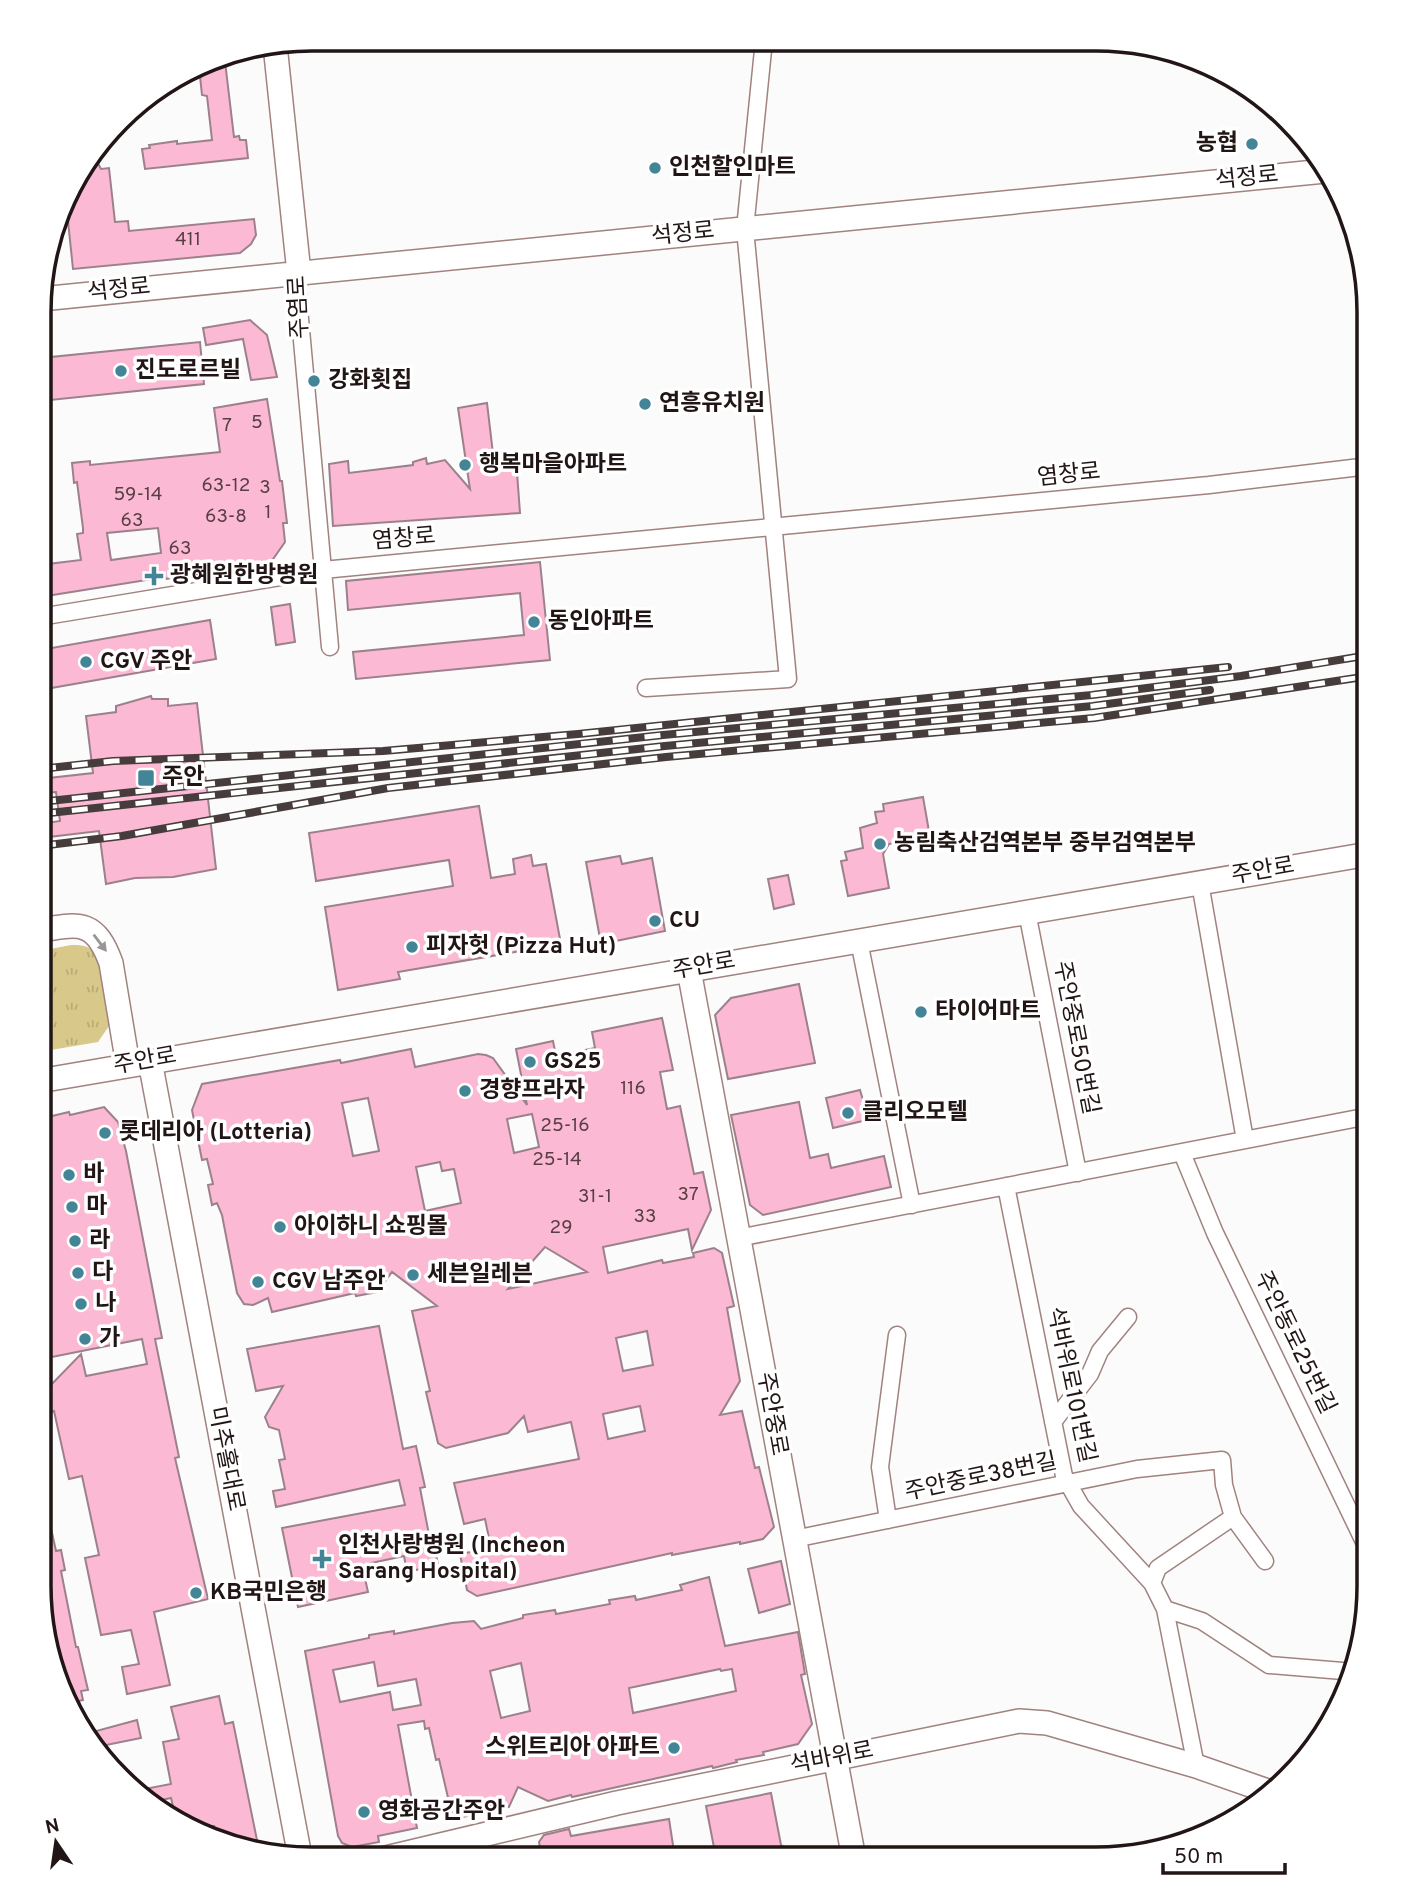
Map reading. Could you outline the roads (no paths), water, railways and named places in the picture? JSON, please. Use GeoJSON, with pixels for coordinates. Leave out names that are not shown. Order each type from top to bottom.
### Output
{"type":"FeatureCollection","features":[{"type":"Feature","properties":{"kind":"main road","name":"주염로"},"geometry":{"type":"LineString","coordinates":[[276,53],[299,273]]}},
{"type":"Feature","properties":{"kind":"main road","name":"석정로"},"geometry":{"type":"LineString","coordinates":[[51,298],[1317,173]]}},
{"type":"Feature","properties":{"kind":"main road","name":"주안로"},"geometry":{"type":"LineString","coordinates":[[51,1080],[1027,912],[1357,860]]}},
{"type":"Feature","properties":{"kind":"main road","name":"미추홀대로"},"geometry":{"type":"LineString","coordinates":[[51,928],[84,926],[105,947],[139,1063],[298,1847]]}},
{"type":"Feature","properties":{"kind":"main road","name":"주안중로"},"geometry":{"type":"LineString","coordinates":[[688,970],[852,1847]]}},
{"type":"Feature","properties":{"kind":"main road","name":"석바위로"},"geometry":{"type":"LineString","coordinates":[[429,1847],[617,1803],[1019,1721],[1047,1723],[1196,1766],[1260,1789]]}},
{"type":"Feature","properties":{"kind":"street"},"geometry":{"type":"LineString","coordinates":[[646,688],[788,678],[745,229],[763,51]]}},
{"type":"Feature","properties":{"kind":"street","name":"주염로"},"geometry":{"type":"LineString","coordinates":[[299,273],[297,286],[330,646]]}},
{"type":"Feature","properties":{"kind":"street","name":"염창로"},"geometry":{"type":"LineString","coordinates":[[51,615],[323,570],[1209,485],[1357,467]]}},
{"type":"Feature","properties":{"kind":"street"},"geometry":{"type":"LineString","coordinates":[[1200,883],[1245,1140]]}},
{"type":"Feature","properties":{"kind":"street","name":"주안중로50번길"},"geometry":{"type":"LineString","coordinates":[[1027,912],[1079,1173]]}},
{"type":"Feature","properties":{"kind":"street"},"geometry":{"type":"LineString","coordinates":[[859,941],[912,1205]]}},
{"type":"Feature","properties":{"kind":"street"},"geometry":{"type":"LineString","coordinates":[[738,1238],[1357,1118]]}},
{"type":"Feature","properties":{"kind":"street","name":"주안동로25번길"},"geometry":{"type":"LineString","coordinates":[[1182,1153],[1215,1233],[1357,1527]]}},
{"type":"Feature","properties":{"kind":"street","name":"석바위로101번길"},"geometry":{"type":"LineString","coordinates":[[1006,1186],[1068,1483],[1081,1506],[1152,1583],[1166,1609],[1196,1766]]}},
{"type":"Feature","properties":{"kind":"street"},"geometry":{"type":"LineString","coordinates":[[1054,1422],[1090,1374],[1100,1351],[1128,1317]]}},
{"type":"Feature","properties":{"kind":"street","name":"주안중로38번길"},"geometry":{"type":"LineString","coordinates":[[887,1520],[880,1467],[897,1335]]}},
{"type":"Feature","properties":{"kind":"street","name":"주안중로38번길"},"geometry":{"type":"LineString","coordinates":[[794,1539],[1137,1469],[1222,1460],[1224,1485],[1233,1517],[1265,1561]]}},
{"type":"Feature","properties":{"kind":"street"},"geometry":{"type":"LineString","coordinates":[[1152,1583],[1158,1568],[1233,1517]]}},
{"type":"Feature","properties":{"kind":"street"},"geometry":{"type":"LineString","coordinates":[[1166,1609],[1202,1621],[1269,1665],[1343,1671]]}},
{"type":"Feature","properties":{"kind":"railway"},"geometry":{"type":"LineString","coordinates":[[51,801],[663,735],[1092,695],[1241,676],[1357,657]]}},
{"type":"Feature","properties":{"kind":"railway"},"geometry":{"type":"LineString","coordinates":[[51,768],[113,761],[383,751],[578,734],[1228,667]]}},
{"type":"Feature","properties":{"kind":"railway"},"geometry":{"type":"LineString","coordinates":[[51,845],[122,836],[388,788],[666,757],[1094,718],[1357,678]]}},
{"type":"Feature","properties":{"kind":"railway"},"geometry":{"type":"LineString","coordinates":[[51,813],[665,746],[1093,706],[1210,690]]}},
{"type":"Feature","properties":{"kind":"place","name":"농협"},"geometry":{"type":"Point","coordinates":[1252,144]}},
{"type":"Feature","properties":{"kind":"place","name":"인천할인마트"},"geometry":{"type":"Point","coordinates":[655,168]}},
{"type":"Feature","properties":{"kind":"place","name":"진도로르빌"},"geometry":{"type":"Point","coordinates":[121,371]}},
{"type":"Feature","properties":{"kind":"place","name":"강화횟집"},"geometry":{"type":"Point","coordinates":[314,381]}},
{"type":"Feature","properties":{"kind":"place","name":"연흥유치원"},"geometry":{"type":"Point","coordinates":[645,404]}},
{"type":"Feature","properties":{"kind":"place","name":"행복마을아파트"},"geometry":{"type":"Point","coordinates":[465,465]}},
{"type":"Feature","properties":{"kind":"place","name":"광혜원한방병원"},"geometry":{"type":"Point","coordinates":[154,576]}},
{"type":"Feature","properties":{"kind":"place","name":"동인아파트"},"geometry":{"type":"Point","coordinates":[534,622]}},
{"type":"Feature","properties":{"kind":"place","name":"CGV 주안"},"geometry":{"type":"Point","coordinates":[86,662]}},
{"type":"Feature","properties":{"kind":"place","name":"주안"},"geometry":{"type":"Point","coordinates":[146,778]}},
{"type":"Feature","properties":{"kind":"place","name":"농림축산검역본부 중부검역본부"},"geometry":{"type":"Point","coordinates":[880,844]}},
{"type":"Feature","properties":{"kind":"place","name":"CU"},"geometry":{"type":"Point","coordinates":[655,921]}},
{"type":"Feature","properties":{"kind":"place","name":"피자헛 (Pizza Hut)"},"geometry":{"type":"Point","coordinates":[412,947]}},
{"type":"Feature","properties":{"kind":"place","name":"타이어마트"},"geometry":{"type":"Point","coordinates":[921,1012]}},
{"type":"Feature","properties":{"kind":"place","name":"GS25"},"geometry":{"type":"Point","coordinates":[530,1062]}},
{"type":"Feature","properties":{"kind":"place","name":"경향프라자"},"geometry":{"type":"Point","coordinates":[465,1091]}},
{"type":"Feature","properties":{"kind":"place","name":"클리오모텔"},"geometry":{"type":"Point","coordinates":[848,1113]}},
{"type":"Feature","properties":{"kind":"place","name":"롯데리아 (Lotteria)"},"geometry":{"type":"Point","coordinates":[105,1133]}},
{"type":"Feature","properties":{"kind":"place","name":"바"},"geometry":{"type":"Point","coordinates":[69,1175]}},
{"type":"Feature","properties":{"kind":"place","name":"마"},"geometry":{"type":"Point","coordinates":[72,1207]}},
{"type":"Feature","properties":{"kind":"place","name":"아이하니 쇼핑몰"},"geometry":{"type":"Point","coordinates":[280,1227]}},
{"type":"Feature","properties":{"kind":"place","name":"라"},"geometry":{"type":"Point","coordinates":[75,1241]}},
{"type":"Feature","properties":{"kind":"place","name":"다"},"geometry":{"type":"Point","coordinates":[78,1273]}},
{"type":"Feature","properties":{"kind":"place","name":"세븐일레븐"},"geometry":{"type":"Point","coordinates":[413,1275]}},
{"type":"Feature","properties":{"kind":"place","name":"CGV 남주안"},"geometry":{"type":"Point","coordinates":[258,1282]}},
{"type":"Feature","properties":{"kind":"place","name":"나"},"geometry":{"type":"Point","coordinates":[81,1304]}},
{"type":"Feature","properties":{"kind":"place","name":"가"},"geometry":{"type":"Point","coordinates":[85,1339]}},
{"type":"Feature","properties":{"kind":"place","name":"인천사랑병원 (Incheon Sarang Hospital)"},"geometry":{"type":"Point","coordinates":[322,1559]}},
{"type":"Feature","properties":{"kind":"place","name":"KB국민은행"},"geometry":{"type":"Point","coordinates":[196,1593]}},
{"type":"Feature","properties":{"kind":"place","name":"스위트리아 아파트"},"geometry":{"type":"Point","coordinates":[674,1748]}},
{"type":"Feature","properties":{"kind":"place","name":"영화공간주안"},"geometry":{"type":"Point","coordinates":[364,1812]}}]}
